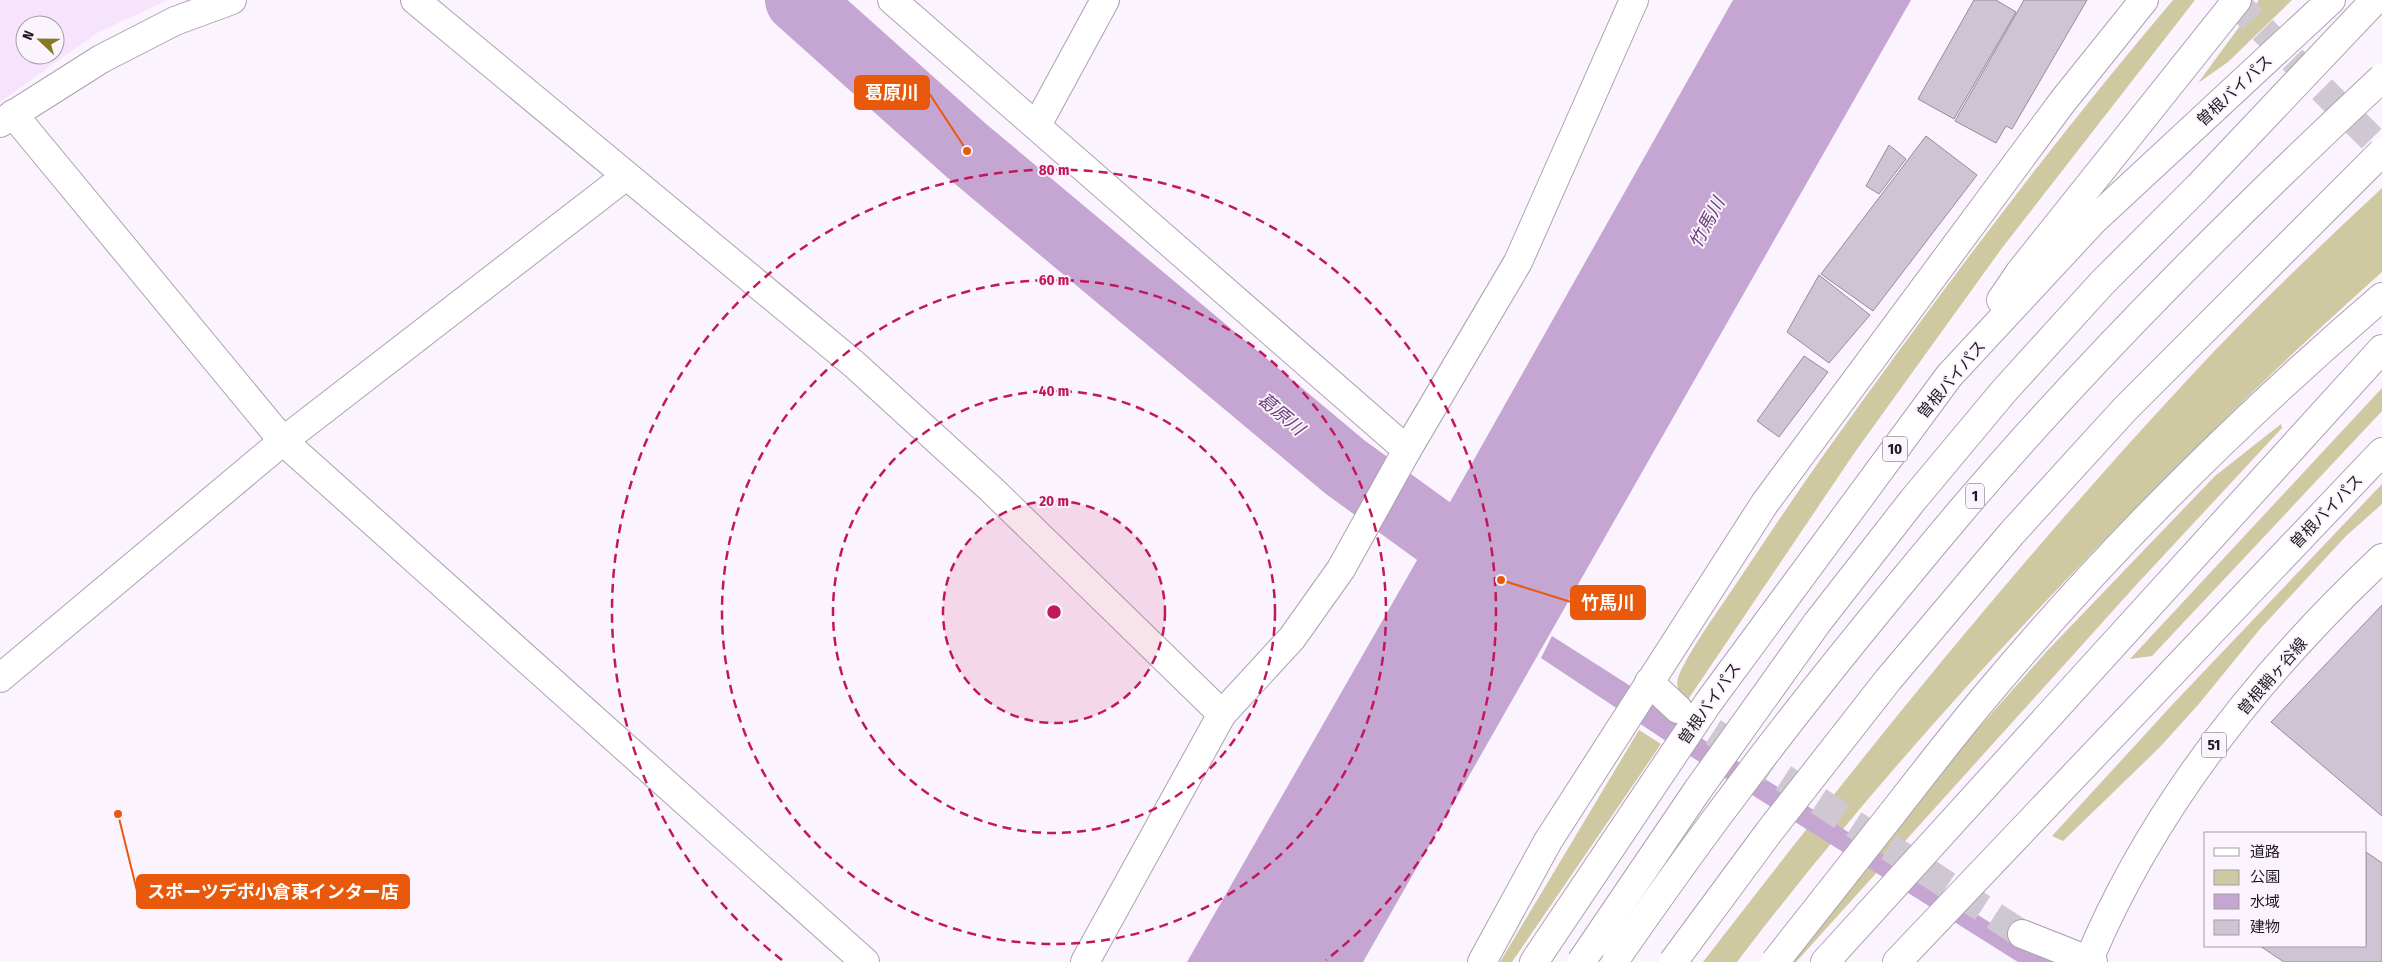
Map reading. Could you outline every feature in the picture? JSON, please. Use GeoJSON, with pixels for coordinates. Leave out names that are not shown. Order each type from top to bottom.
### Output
{"type":"FeatureCollection","features":[{"type":"Feature","properties":{"kind":"main road"},"geometry":{"type":"LineString","coordinates":[[232,0],[175,21],[101,58],[6,118],[283,441],[866,962]]}},
{"type":"Feature","properties":{"kind":"main road"},"geometry":{"type":"LineString","coordinates":[[415,0],[855,365],[992,490],[1222,714]]}},
{"type":"Feature","properties":{"kind":"main road"},"geometry":{"type":"LineString","coordinates":[[892,0],[1407,450]]}},
{"type":"Feature","properties":{"kind":"main road"},"geometry":{"type":"LineString","coordinates":[[1037,125],[1105,0]]}},
{"type":"Feature","properties":{"kind":"main road"},"geometry":{"type":"LineString","coordinates":[[1084,962],[1222,714],[1292,638],[1341,569],[1407,450],[1518,262],[1634,0]]}},
{"type":"Feature","properties":{"kind":"main road"},"geometry":{"type":"LineString","coordinates":[[1482,962],[1548,841],[1765,503],[2063,102],[2144,0]]}},
{"type":"Feature","properties":{"kind":"main road"},"geometry":{"type":"LineString","coordinates":[[1949,376],[2020,272],[2237,0]]}},
{"type":"Feature","properties":{"kind":"main road","name":"曽根バイパス"},"geometry":{"type":"LineString","coordinates":[[1534,962],[1708,703],[1949,376],[2093,221],[2331,0]]}},
{"type":"Feature","properties":{"kind":"main road"},"geometry":{"type":"LineString","coordinates":[[1581,962],[1697,791],[1817,623],[1913,500],[2004,391],[2102,283],[2198,187],[2376,0]]}},
{"type":"Feature","properties":{"kind":"main road","name":"1"},"geometry":{"type":"LineString","coordinates":[[1613,962],[1731,798],[1848,648],[1963,509],[2084,374],[2210,243],[2382,78]]}},
{"type":"Feature","properties":{"kind":"main road"},"geometry":{"type":"LineString","coordinates":[[1673,962],[1769,832],[1888,680],[2012,533],[2131,402],[2382,152]]}},
{"type":"Feature","properties":{"kind":"main road"},"geometry":{"type":"LineString","coordinates":[[0,678],[283,441],[626,176]]}},
{"type":"Feature","properties":{"kind":"main road"},"geometry":{"type":"LineString","coordinates":[[1775,962],[1990,691],[2097,570],[2208,458],[2313,357],[2382,297]]}},
{"type":"Feature","properties":{"kind":"main road"},"geometry":{"type":"LineString","coordinates":[[1825,962],[2382,350]]}},
{"type":"Feature","properties":{"kind":"main road","name":"曽根バイパス"},"geometry":{"type":"LineString","coordinates":[[1897,962],[2382,452]]}},
{"type":"Feature","properties":{"kind":"main road","name":"曽根鞘ヶ谷線"},"geometry":{"type":"LineString","coordinates":[[2090,961],[2116,903],[2152,836],[2210,749],[2272,673],[2354,585],[2382,558]]}},
{"type":"Feature","properties":{"kind":"main road"},"geometry":{"type":"LineString","coordinates":[[1649,682],[1678,709]]}},
{"type":"Feature","properties":{"kind":"main road"},"geometry":{"type":"LineString","coordinates":[[2022,934],[2090,961]]}},
{"type":"Feature","properties":{"kind":"shaded area"},"geometry":{"type":"Polygon","coordinates":[[[0,0],[168,0],[97,33],[65,56],[65,15],[15,15],[15,65],[52,65],[0,102],[0,0]]]}},
{"type":"Feature","properties":{"kind":"green space"},"geometry":{"type":"Polygon","coordinates":[[[2173,0],[2195,0],[2002,248],[1855,452],[1687,701],[1679,692],[1677,686],[1679,675],[1690,654],[1813,470],[1994,223],[2082,110],[2173,0]]]}},
{"type":"Feature","properties":{"kind":"green space"},"geometry":{"type":"Polygon","coordinates":[[[2259,0],[2292,0],[2228,62],[2198,83],[2259,0]]]}},
{"type":"Feature","properties":{"kind":"green space"},"geometry":{"type":"Polygon","coordinates":[[[2382,188],[2382,272],[2295,351],[2211,433],[2005,644],[1848,823],[1737,962],[1703,962],[1820,812],[1940,664],[2126,447],[2213,352],[2284,281],[2382,188]]]}},
{"type":"Feature","properties":{"kind":"green space"},"geometry":{"type":"Polygon","coordinates":[[[2382,388],[2382,411],[2152,656],[2130,659],[2382,388]]]}},
{"type":"Feature","properties":{"kind":"green space"},"geometry":{"type":"Polygon","coordinates":[[[2281,424],[2282,428],[2137,584],[1796,962],[1782,962],[1898,819],[2047,651],[2215,476],[2281,424]]]}},
{"type":"Feature","properties":{"kind":"green space"},"geometry":{"type":"Polygon","coordinates":[[[2382,484],[2382,504],[2346,536],[2260,629],[2198,705],[2159,748],[2063,841],[2052,836],[2172,705],[2382,484]]]}},
{"type":"Feature","properties":{"kind":"green space"},"geometry":{"type":"Polygon","coordinates":[[[1639,730],[1661,744],[1512,962],[1500,962],[1639,730]]]}},
{"type":"Feature","properties":{"kind":"water"},"geometry":{"type":"Polygon","coordinates":[[[1733,0],[1911,0],[1363,962],[1187,962],[1432,534],[1733,0]]]}},
{"type":"Feature","properties":{"kind":"water"},"geometry":{"type":"Polygon","coordinates":[[[1552,636],[1665,708],[1665,715],[2022,943],[2056,962],[2018,962],[1663,739],[1541,658],[1552,636]]]}},
{"type":"Feature","properties":{"kind":"building"},"geometry":{"type":"Polygon","coordinates":[[[1974,0],[1996,0],[2016,12],[1954,119],[1918,99],[1974,0]]]}},
{"type":"Feature","properties":{"kind":"building"},"geometry":{"type":"Polygon","coordinates":[[[2024,0],[2087,0],[2012,129],[2006,126],[1996,143],[1955,121],[2024,0]]]}},
{"type":"Feature","properties":{"kind":"building"},"geometry":{"type":"Polygon","coordinates":[[[1926,136],[1977,175],[1873,311],[1821,274],[1926,136]]]}},
{"type":"Feature","properties":{"kind":"building"},"geometry":{"type":"Polygon","coordinates":[[[1889,145],[1906,159],[1879,194],[1866,186],[1889,145]]]}},
{"type":"Feature","properties":{"kind":"building"},"geometry":{"type":"Polygon","coordinates":[[[1819,275],[1870,315],[1829,363],[1787,332],[1819,275]]]}},
{"type":"Feature","properties":{"kind":"building"},"geometry":{"type":"Polygon","coordinates":[[[1804,356],[1828,372],[1779,437],[1757,421],[1804,356]]]}},
{"type":"Feature","properties":{"kind":"building"},"geometry":{"type":"Polygon","coordinates":[[[2382,605],[2382,816],[2271,722],[2382,605]]]}},
{"type":"Feature","properties":{"kind":"building"},"geometry":{"type":"Polygon","coordinates":[[[2367,853],[2382,863],[2382,962],[2284,962],[2262,947],[2367,947],[2367,853]]]}},
{"type":"Feature","properties":{"kind":"waterway","name":"葛原川"},"geometry":{"type":"LineString","coordinates":[[798,0],[967,151],[1345,467],[1501,580]]}},
{"type":"Feature","properties":{"kind":"tunnel"},"geometry":{"type":"LineString","coordinates":[[2233,0],[2382,149]]}},
{"type":"Feature","properties":{"kind":"tunnel"},"geometry":{"type":"LineString","coordinates":[[1678,709],[2022,934]]}},
{"type":"Feature","properties":{"kind":"place","name":"葛原川"},"geometry":{"type":"Point","coordinates":[967,151]}},
{"type":"Feature","properties":{"kind":"place","name":"竹馬川"},"geometry":{"type":"Point","coordinates":[1501,580]}},
{"type":"Feature","properties":{"kind":"place","name":"スポーツデポ小倉東インター店"},"geometry":{"type":"Point","coordinates":[118,814]}}]}
